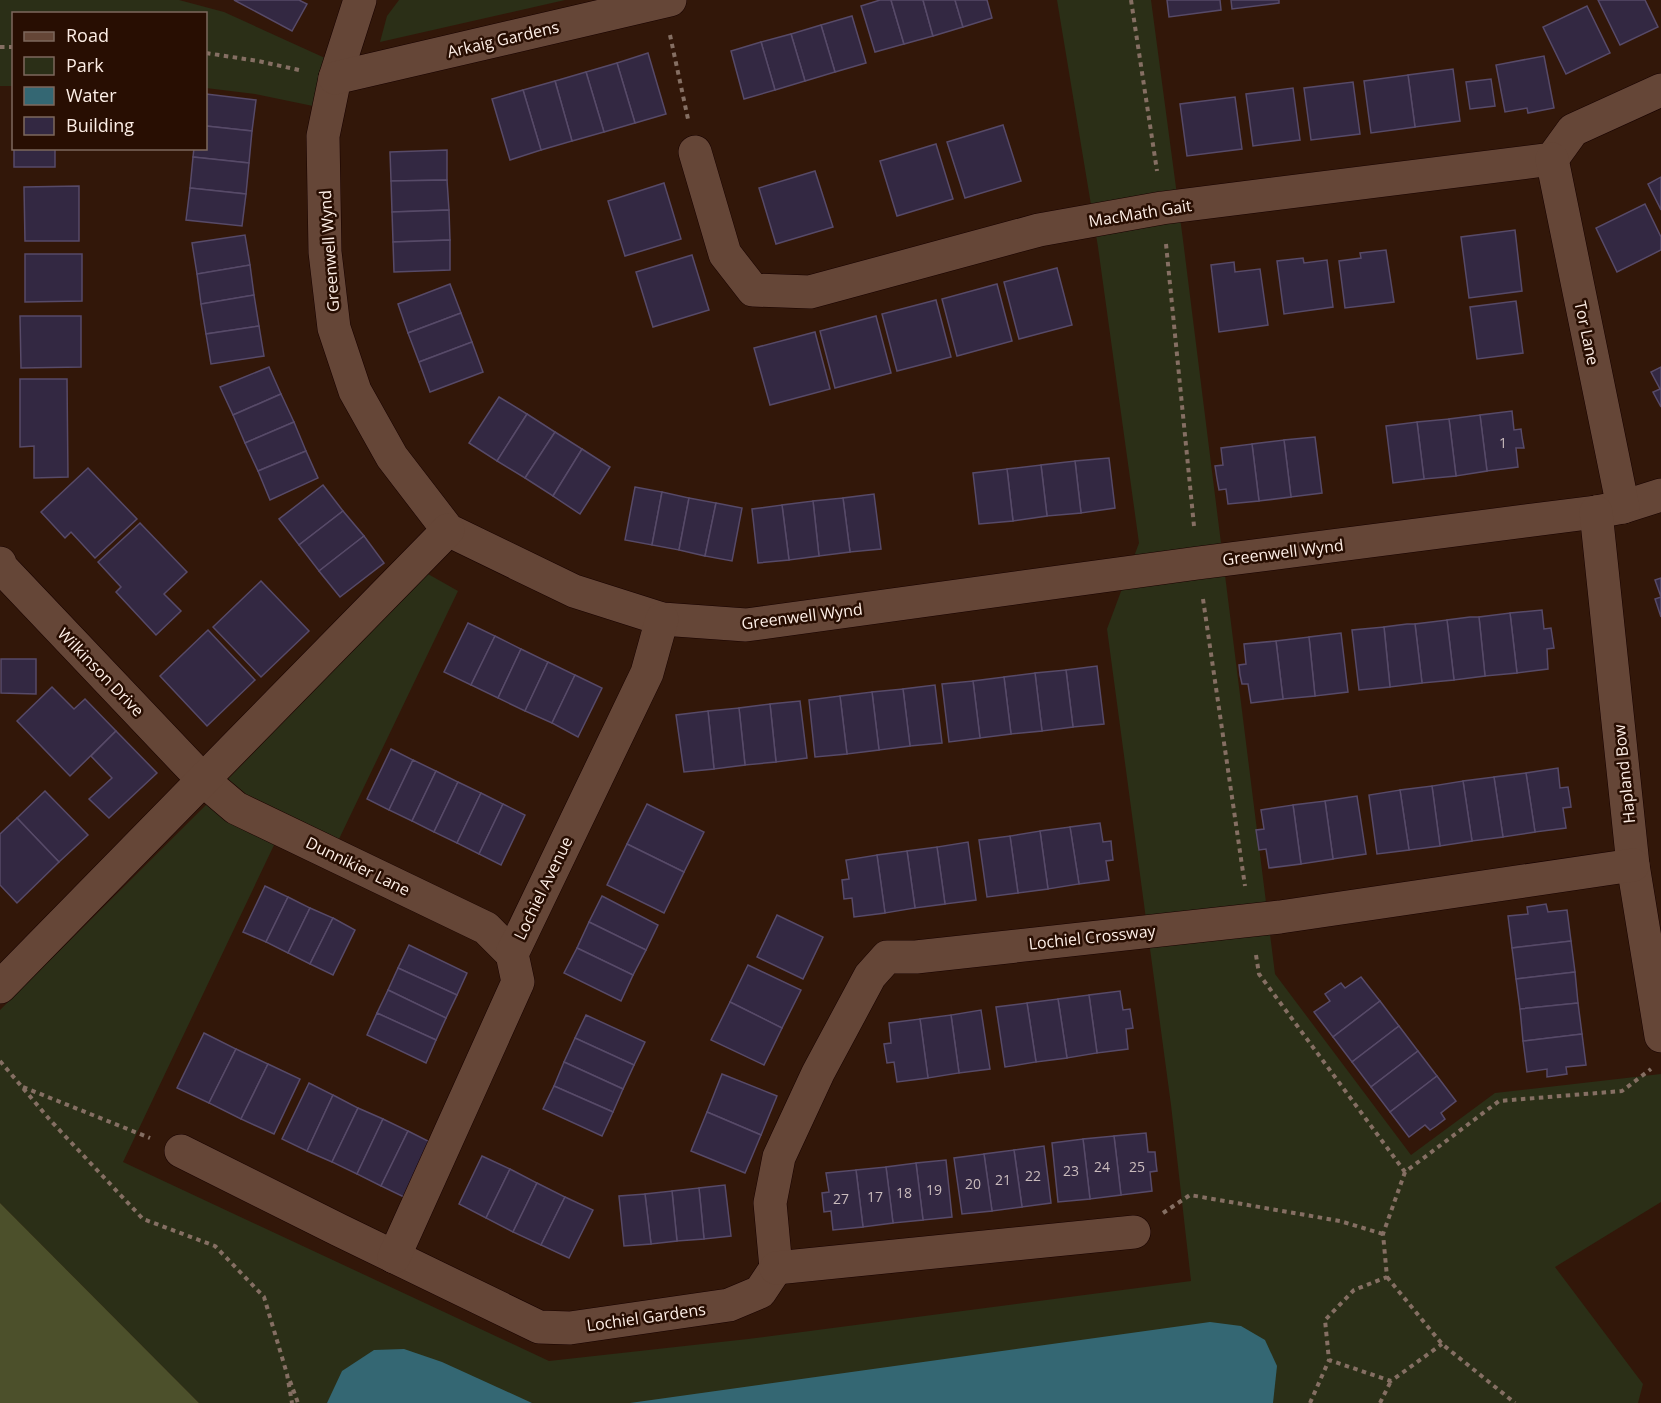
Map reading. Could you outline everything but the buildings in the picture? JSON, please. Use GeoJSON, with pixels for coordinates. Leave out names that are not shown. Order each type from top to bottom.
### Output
{"type":"FeatureCollection","features":[{"type":"Feature","properties":{"kind":"street","name":"Greenwell Wynd"},"geometry":{"type":"LineString","coordinates":[[360,0],[335,78],[323,136],[326,252],[334,328],[355,391],[392,457],[448,530],[574,591],[662,619],[746,625],[1198,562],[1610,509],[1661,495]]}},
{"type":"Feature","properties":{"kind":"street","name":"Arkaig Gardens"},"geometry":{"type":"LineString","coordinates":[[335,78],[667,1]]}},
{"type":"Feature","properties":{"kind":"street"},"geometry":{"type":"LineString","coordinates":[[1552,159],[1573,130],[1661,90]]}},
{"type":"Feature","properties":{"kind":"street","name":"MacMath Gait"},"geometry":{"type":"LineString","coordinates":[[695,152],[726,254],[753,290],[810,292],[1039,230],[1162,208],[1552,159]]}},
{"type":"Feature","properties":{"kind":"street","name":"Tor Lane"},"geometry":{"type":"LineString","coordinates":[[1552,159],[1610,509]]}},
{"type":"Feature","properties":{"kind":"street","name":"Hapland Bow"},"geometry":{"type":"LineString","coordinates":[[1610,509],[1633,865],[1661,1036]]}},
{"type":"Feature","properties":{"kind":"street"},"geometry":{"type":"LineString","coordinates":[[0,987],[448,530]]}},
{"type":"Feature","properties":{"kind":"street","name":"Wilkinson Drive"},"geometry":{"type":"LineString","coordinates":[[0,566],[203,780]]}},
{"type":"Feature","properties":{"kind":"street","name":"Lochiel Avenue"},"geometry":{"type":"LineString","coordinates":[[394,1257],[518,982],[512,954],[647,673],[662,619]]}},
{"type":"Feature","properties":{"kind":"street","name":"Dunnikier Lane"},"geometry":{"type":"LineString","coordinates":[[203,780],[236,808],[486,928],[512,954]]}},
{"type":"Feature","properties":{"kind":"street","name":"Lochiel Crossway"},"geometry":{"type":"LineString","coordinates":[[776,1268],[770,1203],[779,1157],[818,1073],[870,976],[887,957],[916,957],[1280,917],[1633,865]]}},
{"type":"Feature","properties":{"kind":"street","name":"Lochiel Gardens"},"geometry":{"type":"LineString","coordinates":[[181,1151],[539,1327],[570,1328],[729,1305],[760,1292],[776,1268]]}},
{"type":"Feature","properties":{"kind":"street"},"geometry":{"type":"LineString","coordinates":[[776,1268],[1134,1232]]}},
{"type":"Feature","properties":{"kind":"path"},"geometry":{"type":"LineString","coordinates":[[1131,0],[1162,208],[1198,562],[1249,920],[1259,974],[1405,1172]]}},
{"type":"Feature","properties":{"kind":"path"},"geometry":{"type":"LineString","coordinates":[[667,1],[695,152]]}},
{"type":"Feature","properties":{"kind":"path"},"geometry":{"type":"LineString","coordinates":[[207,52],[335,78]]}},
{"type":"Feature","properties":{"kind":"path"},"geometry":{"type":"LineString","coordinates":[[0,1060],[50,1120],[143,1219],[215,1246],[264,1297],[298,1403]]}},
{"type":"Feature","properties":{"kind":"path"},"geometry":{"type":"LineString","coordinates":[[1515,1403],[1442,1344],[1387,1277],[1383,1234],[1405,1172],[1499,1101],[1622,1091],[1653,1067]]}},
{"type":"Feature","properties":{"kind":"path"},"geometry":{"type":"LineString","coordinates":[[22,1087],[181,1151]]}},
{"type":"Feature","properties":{"kind":"path"},"geometry":{"type":"LineString","coordinates":[[1134,1232],[1190,1195],[1340,1221],[1383,1234]]}},
{"type":"Feature","properties":{"kind":"path"},"geometry":{"type":"LineString","coordinates":[[1310,1403],[1329,1360],[1325,1320],[1354,1290],[1387,1277]]}},
{"type":"Feature","properties":{"kind":"path"},"geometry":{"type":"LineString","coordinates":[[1380,1403],[1391,1382],[1442,1344]]}},
{"type":"Feature","properties":{"kind":"path"},"geometry":{"type":"LineString","coordinates":[[1329,1360],[1391,1382]]}},
{"type":"Feature","properties":{"kind":"path"},"geometry":{"type":"LineString","coordinates":[[287,1374],[292,1403]]}},
{"type":"Feature","properties":{"kind":"green space"},"geometry":{"type":"Polygon","coordinates":[[[0,0],[179,0],[224,12],[325,58],[313,106],[255,94],[207,88],[207,12],[12,12],[12,86],[0,86],[0,0]]]}},
{"type":"Feature","properties":{"kind":"green space"},"geometry":{"type":"Polygon","coordinates":[[[399,0],[565,0],[380,42],[387,16],[399,0]]]}},
{"type":"Feature","properties":{"kind":"green space"},"geometry":{"type":"Polygon","coordinates":[[[1057,0],[1151,0],[1275,974],[1411,1155],[1495,1093],[1661,1074],[1661,1202],[1555,1267],[1643,1384],[1638,1403],[199,1403],[0,1203],[0,1010],[208,803],[275,843],[123,1162],[549,1361],[748,1339],[1191,1281],[1171,1105],[1107,629],[1139,543],[1098,247],[1057,0]]]}},
{"type":"Feature","properties":{"kind":"green space"},"geometry":{"type":"Polygon","coordinates":[[[428,574],[458,591],[339,839],[246,794],[228,779],[428,574]]]}},
{"type":"Feature","properties":{"kind":"green space"},"geometry":{"type":"Polygon","coordinates":[[[0,1203],[199,1403],[0,1403],[0,1203]]]}},
{"type":"Feature","properties":{"kind":"water"},"geometry":{"type":"Polygon","coordinates":[[[1210,1322],[1241,1326],[1265,1340],[1277,1366],[1273,1403],[630,1403],[1210,1322]]]}},
{"type":"Feature","properties":{"kind":"water"},"geometry":{"type":"Polygon","coordinates":[[[404,1349],[442,1362],[532,1403],[327,1403],[342,1371],[374,1350],[404,1349]]]}}]}
